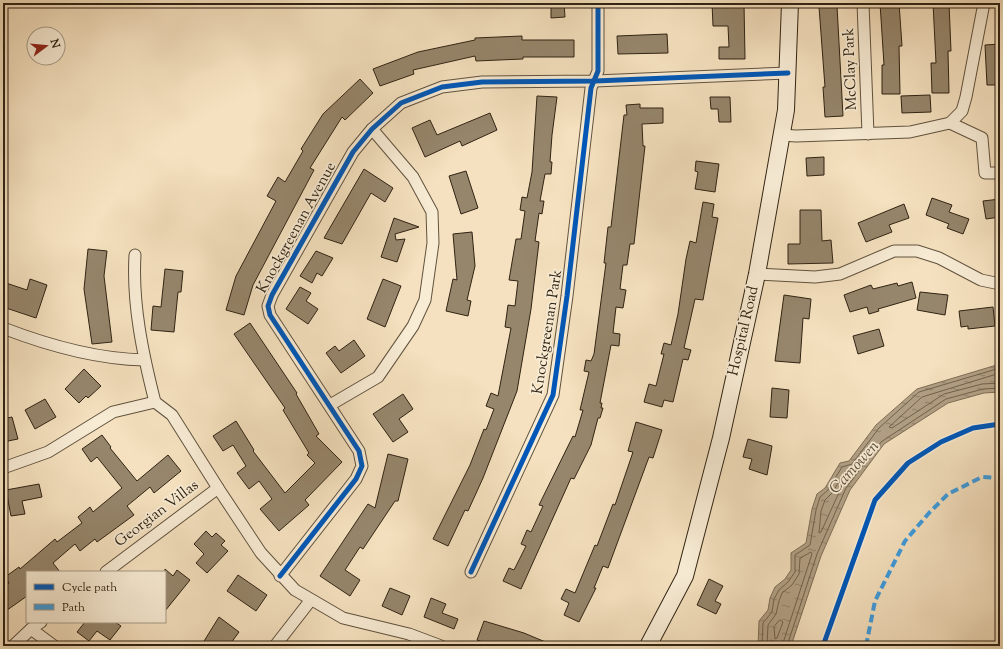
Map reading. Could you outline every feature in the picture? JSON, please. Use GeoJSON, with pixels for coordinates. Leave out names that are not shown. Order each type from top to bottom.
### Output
{"type":"FeatureCollection","features":[{"type":"Feature","properties":{"kind":"main road","name":"Hospital Road"},"geometry":{"type":"LineString","coordinates":[[648,646],[685,576],[721,438],[757,274],[782,135],[788,72],[790,3]]}},
{"type":"Feature","properties":{"kind":"street","name":"Knockgreenan Park"},"geometry":{"type":"LineString","coordinates":[[471,572],[553,395],[567,296],[591,88],[598,71],[598,3]]}},
{"type":"Feature","properties":{"kind":"street","name":"McClay Park"},"geometry":{"type":"LineString","coordinates":[[863,3],[868,134]]}},
{"type":"Feature","properties":{"kind":"street"},"geometry":{"type":"LineString","coordinates":[[950,124],[962,111],[966,97],[984,3]]}},
{"type":"Feature","properties":{"kind":"street"},"geometry":{"type":"LineString","coordinates":[[595,81],[788,72]]}},
{"type":"Feature","properties":{"kind":"street","name":"Knockgreenan Avenue"},"geometry":{"type":"LineString","coordinates":[[280,576],[356,479],[362,466],[359,451],[270,315],[268,306],[272,295],[353,152],[372,129],[401,103],[442,87],[482,82],[595,81]]}},
{"type":"Feature","properties":{"kind":"street"},"geometry":{"type":"LineString","coordinates":[[782,135],[910,132],[950,124],[982,138],[986,173],[1000,173]]}},
{"type":"Feature","properties":{"kind":"street"},"geometry":{"type":"LineString","coordinates":[[330,405],[378,378],[413,326],[425,300],[433,243],[432,212],[413,177],[372,129]]}},
{"type":"Feature","properties":{"kind":"street"},"geometry":{"type":"LineString","coordinates":[[757,274],[815,277],[840,274],[894,252],[917,251],[939,258],[981,280],[1000,284]]}},
{"type":"Feature","properties":{"kind":"street"},"geometry":{"type":"LineString","coordinates":[[135,255],[134,273],[144,360],[155,402],[172,415],[218,488]]}},
{"type":"Feature","properties":{"kind":"street"},"geometry":{"type":"LineString","coordinates":[[3,328],[30,339],[117,360],[144,360]]}},
{"type":"Feature","properties":{"kind":"street"},"geometry":{"type":"LineString","coordinates":[[3,468],[48,452],[112,412],[155,402]]}},
{"type":"Feature","properties":{"kind":"street","name":"Georgian Villas"},"geometry":{"type":"LineString","coordinates":[[107,571],[218,488],[261,553],[280,576],[295,590],[343,618],[409,634],[441,646]]}},
{"type":"Feature","properties":{"kind":"street"},"geometry":{"type":"LineString","coordinates":[[275,646],[310,600]]}},
{"type":"Feature","properties":{"kind":"street"},"geometry":{"type":"LineString","coordinates":[[13,646],[40,623]]}},
{"type":"Feature","properties":{"kind":"street"},"geometry":{"type":"LineString","coordinates":[[32,629],[54,646]]}},
{"type":"Feature","properties":{"kind":"water","name":"Camowen"},"geometry":{"type":"Polygon","coordinates":[[[1000,364],[1000,392],[984,393],[948,403],[884,444],[850,490],[821,556],[791,646],[758,646],[759,621],[768,610],[770,598],[775,587],[785,579],[791,570],[791,553],[806,543],[812,509],[817,494],[825,488],[840,463],[849,461],[876,425],[917,389],[1000,364]]]}},
{"type":"Feature","properties":{"kind":"building"},"geometry":{"type":"Polygon","coordinates":[[[551,3],[564,3],[565,17],[551,18],[551,3]]]}},
{"type":"Feature","properties":{"kind":"building"},"geometry":{"type":"Polygon","coordinates":[[[712,3],[744,3],[745,59],[719,59],[719,47],[729,47],[728,26],[713,26],[712,3]]]}},
{"type":"Feature","properties":{"kind":"building"},"geometry":{"type":"Polygon","coordinates":[[[880,3],[899,3],[902,46],[899,46],[900,94],[882,94],[882,65],[884,65],[880,3]]]}},
{"type":"Feature","properties":{"kind":"building"},"geometry":{"type":"Polygon","coordinates":[[[933,3],[949,3],[951,51],[948,51],[949,93],[932,93],[931,63],[936,63],[933,3]]]}},
{"type":"Feature","properties":{"kind":"building"},"geometry":{"type":"Polygon","coordinates":[[[837,6],[843,116],[825,117],[823,87],[825,87],[819,7],[837,6]]]}},
{"type":"Feature","properties":{"kind":"building"},"geometry":{"type":"Polygon","coordinates":[[[667,34],[668,53],[618,54],[617,36],[667,34]]]}},
{"type":"Feature","properties":{"kind":"building"},"geometry":{"type":"Polygon","coordinates":[[[522,36],[522,40],[574,40],[574,57],[523,57],[523,59],[476,61],[475,56],[413,70],[414,74],[380,86],[373,69],[418,52],[475,40],[475,38],[522,36]]]}},
{"type":"Feature","properties":{"kind":"building"},"geometry":{"type":"Polygon","coordinates":[[[1000,44],[1000,85],[987,85],[985,45],[1000,44]]]}},
{"type":"Feature","properties":{"kind":"building"},"geometry":{"type":"Polygon","coordinates":[[[360,79],[373,93],[345,120],[342,117],[310,168],[314,170],[253,285],[244,315],[226,310],[236,276],[276,201],[267,196],[278,177],[285,182],[303,151],[301,149],[323,114],[360,79]]]}},
{"type":"Feature","properties":{"kind":"building"},"geometry":{"type":"Polygon","coordinates":[[[930,95],[931,112],[902,113],[901,96],[930,95]]]}},
{"type":"Feature","properties":{"kind":"building"},"geometry":{"type":"Polygon","coordinates":[[[537,96],[557,97],[552,135],[550,162],[552,162],[551,174],[545,174],[540,201],[544,201],[542,214],[539,213],[535,241],[539,242],[531,309],[517,391],[483,478],[468,511],[465,510],[448,546],[433,539],[470,465],[484,429],[486,430],[494,409],[486,406],[491,393],[498,396],[511,328],[505,327],[508,305],[515,306],[518,281],[509,280],[516,239],[521,239],[525,211],[520,210],[522,197],[527,198],[532,172],[537,96]]]}},
{"type":"Feature","properties":{"kind":"building"},"geometry":{"type":"Polygon","coordinates":[[[710,97],[730,97],[731,122],[719,122],[718,109],[711,109],[710,97]]]}},
{"type":"Feature","properties":{"kind":"building"},"geometry":{"type":"Polygon","coordinates":[[[640,104],[640,108],[663,108],[663,123],[642,124],[643,146],[645,146],[634,244],[630,244],[627,265],[623,265],[620,289],[626,290],[623,308],[616,307],[613,333],[620,334],[619,346],[611,345],[600,403],[602,403],[601,408],[603,408],[600,418],[598,418],[591,445],[574,479],[571,478],[521,589],[503,581],[509,568],[514,570],[526,546],[521,544],[527,530],[531,532],[543,506],[539,505],[573,436],[575,437],[583,410],[580,410],[589,372],[584,371],[586,360],[591,361],[594,354],[606,263],[604,263],[608,227],[611,227],[624,115],[627,115],[626,105],[640,104]]]}},
{"type":"Feature","properties":{"kind":"building"},"geometry":{"type":"Polygon","coordinates":[[[490,113],[497,130],[462,146],[460,141],[425,157],[412,128],[430,120],[437,135],[490,113]]]}},
{"type":"Feature","properties":{"kind":"building"},"geometry":{"type":"Polygon","coordinates":[[[824,157],[824,175],[807,176],[806,158],[824,157]]]}},
{"type":"Feature","properties":{"kind":"building"},"geometry":{"type":"Polygon","coordinates":[[[696,161],[719,164],[715,192],[695,189],[698,172],[695,171],[696,161]]]}},
{"type":"Feature","properties":{"kind":"building"},"geometry":{"type":"Polygon","coordinates":[[[364,169],[393,188],[385,202],[371,193],[342,244],[324,238],[364,169]]]}},
{"type":"Feature","properties":{"kind":"building"},"geometry":{"type":"Polygon","coordinates":[[[466,171],[478,208],[461,214],[449,176],[466,171]]]}},
{"type":"Feature","properties":{"kind":"building"},"geometry":{"type":"Polygon","coordinates":[[[932,198],[952,205],[949,212],[969,219],[963,234],[947,228],[949,224],[926,215],[932,198]]]}},
{"type":"Feature","properties":{"kind":"building"},"geometry":{"type":"Polygon","coordinates":[[[1000,199],[1000,217],[986,219],[983,201],[1000,199]]]}},
{"type":"Feature","properties":{"kind":"building"},"geometry":{"type":"Polygon","coordinates":[[[703,202],[714,204],[712,217],[718,218],[703,300],[695,299],[684,348],[691,350],[688,360],[683,359],[673,402],[664,400],[662,407],[644,402],[649,384],[656,386],[664,354],[661,354],[664,343],[671,345],[678,314],[690,241],[696,243],[703,202]]]}},
{"type":"Feature","properties":{"kind":"building"},"geometry":{"type":"Polygon","coordinates":[[[904,204],[909,218],[889,225],[892,232],[866,242],[858,223],[904,204]]]}},
{"type":"Feature","properties":{"kind":"building"},"geometry":{"type":"Polygon","coordinates":[[[800,210],[821,210],[822,241],[831,240],[833,263],[788,264],[788,244],[800,244],[800,210]]]}},
{"type":"Feature","properties":{"kind":"building"},"geometry":{"type":"Polygon","coordinates":[[[394,218],[419,227],[395,234],[396,240],[405,239],[397,262],[381,257],[394,218]]]}},
{"type":"Feature","properties":{"kind":"building"},"geometry":{"type":"Polygon","coordinates":[[[472,232],[475,266],[467,300],[471,301],[468,316],[446,311],[453,279],[457,280],[453,234],[472,232]]]}},
{"type":"Feature","properties":{"kind":"building"},"geometry":{"type":"Polygon","coordinates":[[[88,249],[107,251],[104,276],[112,342],[92,344],[84,289],[88,249]]]}},
{"type":"Feature","properties":{"kind":"building"},"geometry":{"type":"Polygon","coordinates":[[[316,251],[333,258],[322,276],[317,273],[312,283],[300,276],[316,251]]]}},
{"type":"Feature","properties":{"kind":"building"},"geometry":{"type":"Polygon","coordinates":[[[165,269],[183,271],[181,292],[178,292],[174,332],[151,330],[153,306],[161,307],[165,269]]]}},
{"type":"Feature","properties":{"kind":"building"},"geometry":{"type":"Polygon","coordinates":[[[30,279],[47,285],[36,318],[3,307],[3,293],[6,283],[27,290],[30,279]]]}},
{"type":"Feature","properties":{"kind":"building"},"geometry":{"type":"Polygon","coordinates":[[[383,279],[401,286],[385,327],[367,319],[383,279]]]}},
{"type":"Feature","properties":{"kind":"building"},"geometry":{"type":"Polygon","coordinates":[[[912,282],[916,298],[878,309],[879,311],[869,314],[867,307],[850,312],[844,295],[871,285],[873,289],[897,283],[898,286],[912,282]]]}},
{"type":"Feature","properties":{"kind":"building"},"geometry":{"type":"Polygon","coordinates":[[[300,287],[311,293],[306,301],[318,309],[308,324],[286,309],[300,287]]]}},
{"type":"Feature","properties":{"kind":"building"},"geometry":{"type":"Polygon","coordinates":[[[920,292],[948,295],[945,315],[917,310],[920,292]]]}},
{"type":"Feature","properties":{"kind":"building"},"geometry":{"type":"Polygon","coordinates":[[[784,295],[811,299],[809,319],[803,318],[800,363],[775,361],[784,295]]]}},
{"type":"Feature","properties":{"kind":"building"},"geometry":{"type":"Polygon","coordinates":[[[993,307],[995,326],[968,329],[968,326],[961,327],[959,311],[993,307]]]}},
{"type":"Feature","properties":{"kind":"building"},"geometry":{"type":"Polygon","coordinates":[[[250,323],[297,393],[296,394],[319,434],[316,436],[342,462],[305,500],[309,505],[279,531],[260,509],[272,499],[259,481],[249,489],[237,473],[246,466],[233,445],[223,451],[213,436],[236,421],[254,450],[253,451],[285,493],[315,463],[307,455],[309,453],[283,410],[285,408],[234,334],[250,323]]]}},
{"type":"Feature","properties":{"kind":"building"},"geometry":{"type":"Polygon","coordinates":[[[879,329],[884,346],[858,354],[853,336],[879,329]]]}},
{"type":"Feature","properties":{"kind":"building"},"geometry":{"type":"Polygon","coordinates":[[[354,340],[365,356],[341,373],[326,353],[335,346],[339,351],[354,340]]]}},
{"type":"Feature","properties":{"kind":"building"},"geometry":{"type":"Polygon","coordinates":[[[84,369],[101,386],[88,398],[86,396],[79,403],[65,389],[84,369]]]}},
{"type":"Feature","properties":{"kind":"building"},"geometry":{"type":"Polygon","coordinates":[[[772,388],[789,390],[787,418],[770,417],[772,388]]]}},
{"type":"Feature","properties":{"kind":"building"},"geometry":{"type":"Polygon","coordinates":[[[403,394],[413,409],[399,419],[408,432],[393,442],[373,414],[403,394]]]}},
{"type":"Feature","properties":{"kind":"building"},"geometry":{"type":"Polygon","coordinates":[[[45,399],[56,417],[35,429],[25,410],[45,399]]]}},
{"type":"Feature","properties":{"kind":"building"},"geometry":{"type":"Polygon","coordinates":[[[12,417],[18,439],[3,442],[3,419],[12,417]]]}},
{"type":"Feature","properties":{"kind":"building"},"geometry":{"type":"Polygon","coordinates":[[[636,422],[662,430],[653,458],[649,457],[608,568],[603,566],[594,588],[596,588],[579,622],[564,615],[569,603],[561,599],[566,589],[575,593],[595,545],[597,546],[613,504],[615,505],[633,452],[628,451],[636,422]]]}},
{"type":"Feature","properties":{"kind":"building"},"geometry":{"type":"Polygon","coordinates":[[[102,435],[111,447],[110,448],[137,481],[168,455],[181,471],[154,493],[150,487],[127,506],[134,515],[97,542],[95,539],[80,551],[75,544],[53,563],[59,571],[26,571],[26,597],[3,613],[3,588],[9,583],[5,577],[19,567],[20,569],[55,539],[57,542],[82,523],[78,517],[90,507],[93,512],[122,488],[97,457],[91,462],[82,449],[102,435]]]}},
{"type":"Feature","properties":{"kind":"building"},"geometry":{"type":"Polygon","coordinates":[[[748,439],[772,446],[767,475],[749,469],[752,459],[743,457],[748,439]]]}},
{"type":"Feature","properties":{"kind":"building"},"geometry":{"type":"Polygon","coordinates":[[[388,454],[408,459],[398,501],[395,501],[363,549],[360,547],[345,570],[360,580],[350,596],[320,576],[368,504],[375,508],[388,454]]]}},
{"type":"Feature","properties":{"kind":"building"},"geometry":{"type":"Polygon","coordinates":[[[39,484],[42,497],[22,501],[25,514],[11,516],[6,490],[39,484]]]}},
{"type":"Feature","properties":{"kind":"building"},"geometry":{"type":"Polygon","coordinates":[[[206,531],[212,537],[216,533],[225,541],[221,545],[228,551],[207,573],[196,563],[204,554],[194,544],[206,531]]]}},
{"type":"Feature","properties":{"kind":"building"},"geometry":{"type":"Polygon","coordinates":[[[165,569],[173,576],[177,570],[190,580],[166,610],[166,571],[165,569]]]}},
{"type":"Feature","properties":{"kind":"building"},"geometry":{"type":"Polygon","coordinates":[[[238,575],[267,595],[256,611],[227,591],[238,575]]]}},
{"type":"Feature","properties":{"kind":"building"},"geometry":{"type":"Polygon","coordinates":[[[709,579],[723,586],[715,601],[721,604],[716,614],[697,605],[709,579]]]}},
{"type":"Feature","properties":{"kind":"building"},"geometry":{"type":"Polygon","coordinates":[[[390,588],[410,596],[402,615],[382,606],[390,588]]]}},
{"type":"Feature","properties":{"kind":"building"},"geometry":{"type":"Polygon","coordinates":[[[431,598],[446,604],[442,613],[458,619],[454,629],[424,617],[431,598]]]}},
{"type":"Feature","properties":{"kind":"building"},"geometry":{"type":"Polygon","coordinates":[[[219,617],[239,632],[231,643],[228,641],[224,646],[201,646],[219,617]]]}},
{"type":"Feature","properties":{"kind":"building"},"geometry":{"type":"Polygon","coordinates":[[[484,621],[524,633],[555,646],[494,646],[477,640],[484,621]]]}},
{"type":"Feature","properties":{"kind":"building"},"geometry":{"type":"Polygon","coordinates":[[[84,623],[116,623],[121,626],[110,640],[97,631],[89,641],[77,632],[84,623]]]}},
{"type":"Feature","properties":{"kind":"marked path"},"geometry":{"type":"LineString","coordinates":[[866,646],[875,601],[905,541],[948,494],[982,477],[1000,478]]}},
{"type":"Feature","properties":{"kind":"cycle path"},"geometry":{"type":"LineString","coordinates":[[471,572],[553,395],[567,296],[591,88],[598,71],[598,3]]}},
{"type":"Feature","properties":{"kind":"cycle path"},"geometry":{"type":"LineString","coordinates":[[280,576],[356,479],[362,466],[359,451],[270,315],[268,306],[272,295],[353,152],[372,129],[401,103],[442,87],[482,82],[595,81],[788,73]]}},
{"type":"Feature","properties":{"kind":"cycle path"},"geometry":{"type":"LineString","coordinates":[[823,646],[875,500],[908,463],[941,442],[973,428],[1000,424]]}}]}
